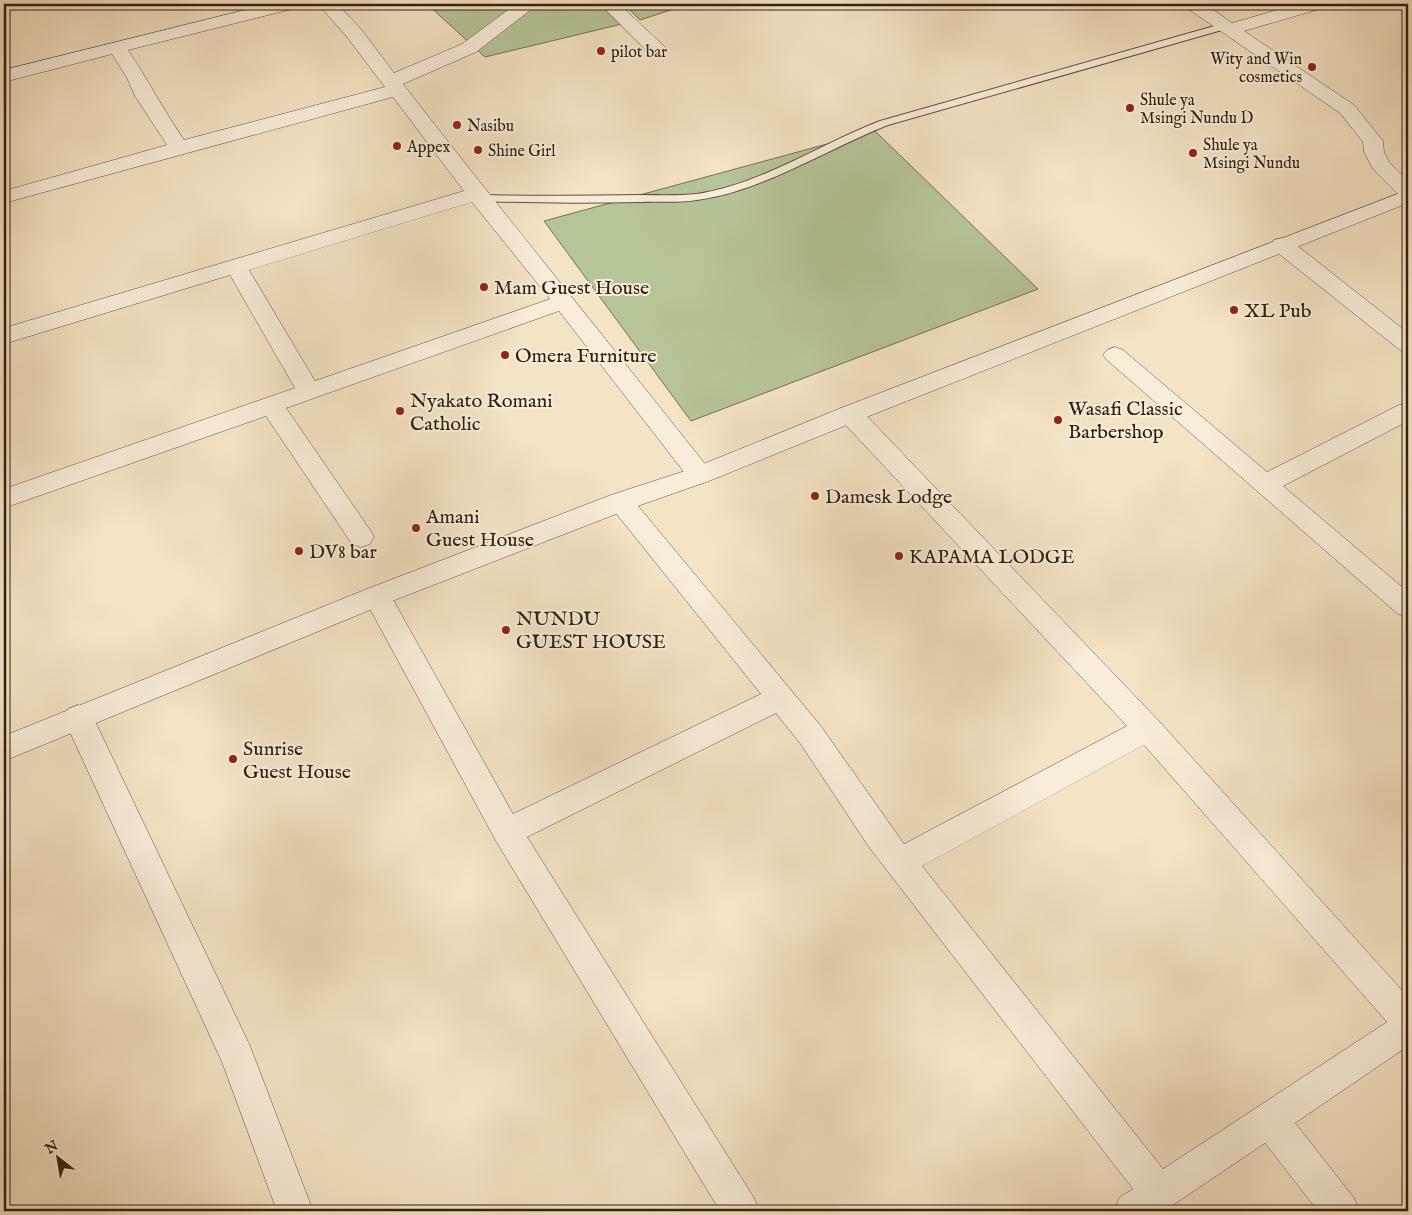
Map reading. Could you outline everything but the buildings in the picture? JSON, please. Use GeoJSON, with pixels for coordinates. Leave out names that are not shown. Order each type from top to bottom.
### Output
{"type":"FeatureCollection","features":[{"type":"Feature","properties":{"kind":"street"},"geometry":{"type":"LineString","coordinates":[[4,76],[118,49],[290,4]]}},
{"type":"Feature","properties":{"kind":"street"},"geometry":{"type":"LineString","coordinates":[[327,4],[354,33],[478,196],[700,475]]}},
{"type":"Feature","properties":{"kind":"street"},"geometry":{"type":"LineString","coordinates":[[4,197],[393,86],[469,48],[527,4]]}},
{"type":"Feature","properties":{"kind":"street"},"geometry":{"type":"LineString","coordinates":[[609,4],[658,51]]}},
{"type":"Feature","properties":{"kind":"street"},"geometry":{"type":"LineString","coordinates":[[4,749],[78,717],[377,596],[620,502],[700,475],[1408,194],[1380,165],[1374,152],[1373,141],[1347,109],[1193,4]]}},
{"type":"Feature","properties":{"kind":"street"},"geometry":{"type":"LineString","coordinates":[[1228,27],[1317,4]]}},
{"type":"Feature","properties":{"kind":"street"},"geometry":{"type":"LineString","coordinates":[[118,49],[137,78],[145,96],[179,148]]}},
{"type":"Feature","properties":{"kind":"street"},"geometry":{"type":"LineString","coordinates":[[4,336],[478,196]]}},
{"type":"Feature","properties":{"kind":"street"},"geometry":{"type":"LineString","coordinates":[[1282,245],[1408,345]]}},
{"type":"Feature","properties":{"kind":"street"},"geometry":{"type":"LineString","coordinates":[[236,266],[309,391]]}},
{"type":"Feature","properties":{"kind":"street"},"geometry":{"type":"LineString","coordinates":[[4,498],[563,302]]}},
{"type":"Feature","properties":{"kind":"street"},"geometry":{"type":"LineString","coordinates":[[1115,355],[1408,607]]}},
{"type":"Feature","properties":{"kind":"street"},"geometry":{"type":"LineString","coordinates":[[271,405],[361,537]]}},
{"type":"Feature","properties":{"kind":"street"},"geometry":{"type":"LineString","coordinates":[[1265,484],[1408,411]]}},
{"type":"Feature","properties":{"kind":"street"},"geometry":{"type":"LineString","coordinates":[[850,414],[1148,729],[1408,1021]]}},
{"type":"Feature","properties":{"kind":"street"},"geometry":{"type":"LineString","coordinates":[[620,502],[810,734],[880,837],[1145,1202],[1408,1028]]}},
{"type":"Feature","properties":{"kind":"street"},"geometry":{"type":"LineString","coordinates":[[377,596],[507,832],[741,1211]]}},
{"type":"Feature","properties":{"kind":"street"},"geometry":{"type":"LineString","coordinates":[[507,832],[780,698]]}},
{"type":"Feature","properties":{"kind":"street"},"geometry":{"type":"LineString","coordinates":[[78,717],[238,1058],[295,1211]]}},
{"type":"Feature","properties":{"kind":"street"},"geometry":{"type":"LineString","coordinates":[[900,862],[1148,729]]}},
{"type":"Feature","properties":{"kind":"street"},"geometry":{"type":"LineString","coordinates":[[1269,1119],[1341,1211]]}},
{"type":"Feature","properties":{"kind":"lane"},"geometry":{"type":"LineString","coordinates":[[478,196],[576,200],[696,196],[743,185],[774,173],[851,136],[884,124],[1228,27]]}},
{"type":"Feature","properties":{"kind":"green space"},"geometry":{"type":"Polygon","coordinates":[[[427,4],[607,4],[626,23],[485,57],[427,4]]]}},
{"type":"Feature","properties":{"kind":"green space"},"geometry":{"type":"Polygon","coordinates":[[[624,4],[689,4],[640,20],[624,4]]]}},
{"type":"Feature","properties":{"kind":"green space"},"geometry":{"type":"Polygon","coordinates":[[[875,131],[1038,289],[691,421],[544,221],[875,131]]]}},
{"type":"Feature","properties":{"kind":"place","name":"pilot bar"},"geometry":{"type":"Point","coordinates":[601,51]}},
{"type":"Feature","properties":{"kind":"place","name":"Wity and Win cosmetics"},"geometry":{"type":"Point","coordinates":[1312,67]}},
{"type":"Feature","properties":{"kind":"place","name":"Shule ya Msingi Nundu D"},"geometry":{"type":"Point","coordinates":[1130,108]}},
{"type":"Feature","properties":{"kind":"place","name":"Nasibu"},"geometry":{"type":"Point","coordinates":[457,125]}},
{"type":"Feature","properties":{"kind":"place","name":"Appex"},"geometry":{"type":"Point","coordinates":[397,146]}},
{"type":"Feature","properties":{"kind":"place","name":"Shine Girl"},"geometry":{"type":"Point","coordinates":[478,150]}},
{"type":"Feature","properties":{"kind":"place","name":"Shule ya Msingi Nundu"},"geometry":{"type":"Point","coordinates":[1193,153]}},
{"type":"Feature","properties":{"kind":"place","name":"Mam Guest House"},"geometry":{"type":"Point","coordinates":[484,287]}},
{"type":"Feature","properties":{"kind":"place","name":"XL Pub"},"geometry":{"type":"Point","coordinates":[1234,310]}},
{"type":"Feature","properties":{"kind":"place","name":"Omera Furniture"},"geometry":{"type":"Point","coordinates":[505,355]}},
{"type":"Feature","properties":{"kind":"place","name":"Nyakato Romani Catholic"},"geometry":{"type":"Point","coordinates":[400,411]}},
{"type":"Feature","properties":{"kind":"place","name":"Wasafi Classic Barbershop"},"geometry":{"type":"Point","coordinates":[1058,420]}},
{"type":"Feature","properties":{"kind":"place","name":"Damesk Lodge"},"geometry":{"type":"Point","coordinates":[815,496]}},
{"type":"Feature","properties":{"kind":"place","name":"Amani Guest House"},"geometry":{"type":"Point","coordinates":[416,528]}},
{"type":"Feature","properties":{"kind":"place","name":"DV8 bar"},"geometry":{"type":"Point","coordinates":[299,551]}},
{"type":"Feature","properties":{"kind":"place","name":"KAPAMA LODGE"},"geometry":{"type":"Point","coordinates":[899,556]}},
{"type":"Feature","properties":{"kind":"place","name":"NUNDU GUEST HOUSE"},"geometry":{"type":"Point","coordinates":[506,630]}},
{"type":"Feature","properties":{"kind":"place","name":"Sunrise Guest House"},"geometry":{"type":"Point","coordinates":[233,759]}}]}
